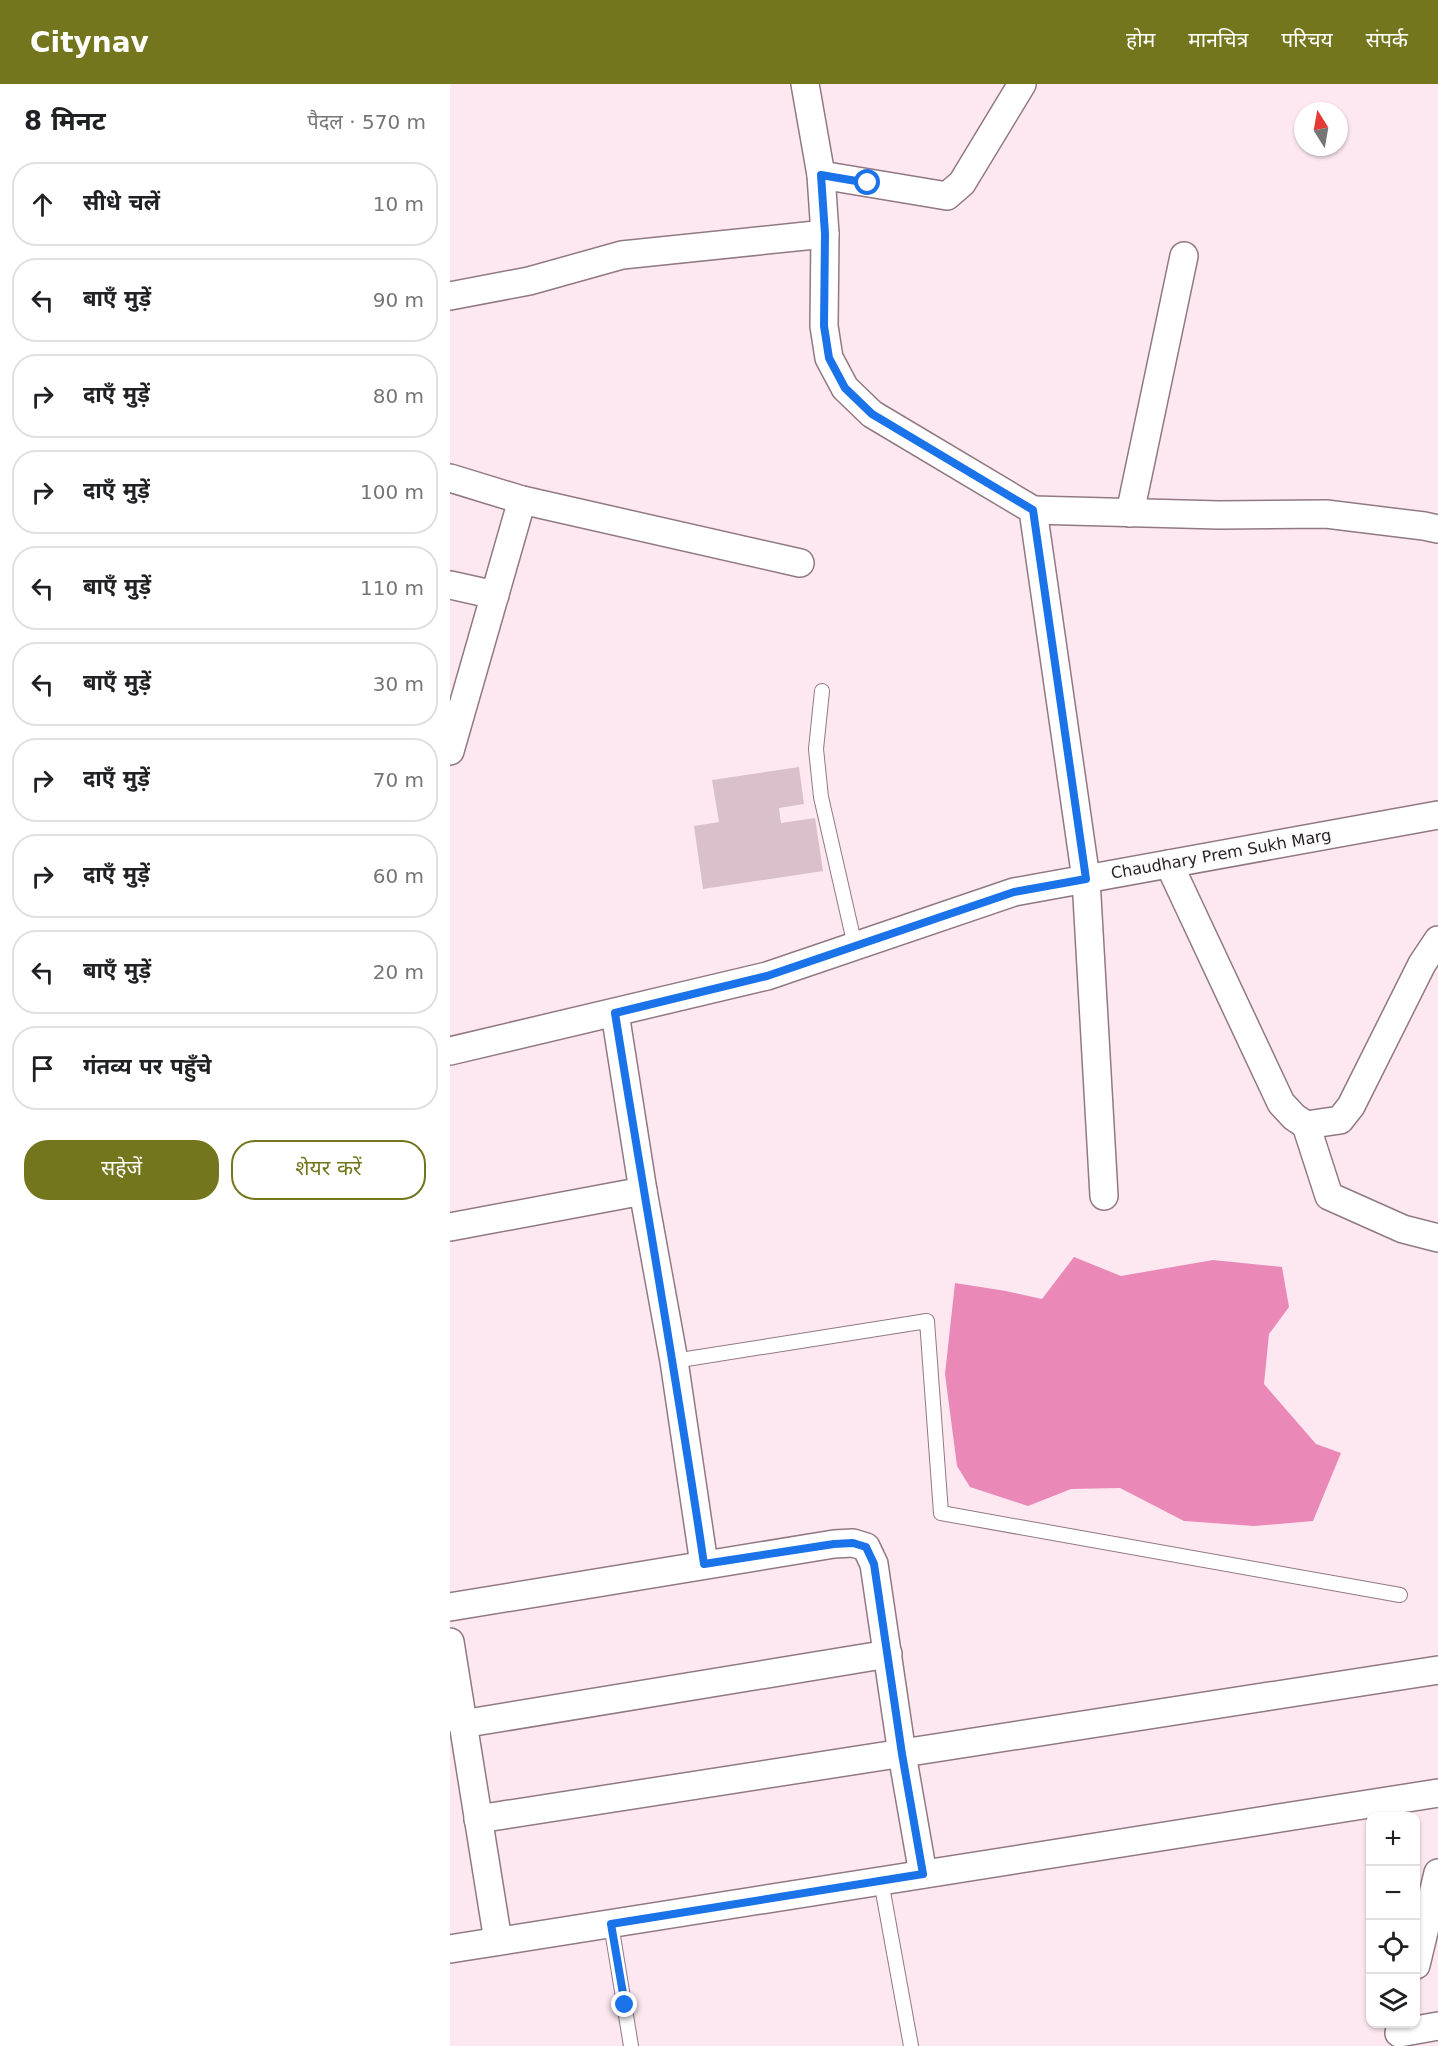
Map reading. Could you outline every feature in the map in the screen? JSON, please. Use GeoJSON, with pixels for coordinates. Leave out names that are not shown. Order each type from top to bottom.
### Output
{"type":"FeatureCollection","features":[{"type":"Feature","properties":{"kind":"street"},"geometry":{"type":"LineString","coordinates":[[805,84],[821,175],[825,234],[824,326],[829,358],[845,388],[872,414],[1033,510],[1326,514],[1438,529]]}},
{"type":"Feature","properties":{"kind":"street"},"geometry":{"type":"LineString","coordinates":[[821,175],[947,196],[962,183],[1022,84]]}},
{"type":"Feature","properties":{"kind":"street"},"geometry":{"type":"LineString","coordinates":[[450,296],[529,281],[622,255],[825,234]]}},
{"type":"Feature","properties":{"kind":"street"},"geometry":{"type":"LineString","coordinates":[[1130,513],[1184,256]]}},
{"type":"Feature","properties":{"kind":"street"},"geometry":{"type":"LineString","coordinates":[[450,478],[522,500],[800,563]]}},
{"type":"Feature","properties":{"kind":"street"},"geometry":{"type":"LineString","coordinates":[[450,751],[522,500]]}},
{"type":"Feature","properties":{"kind":"street"},"geometry":{"type":"LineString","coordinates":[[1033,510],[1086,879],[1104,1196]]}},
{"type":"Feature","properties":{"kind":"street"},"geometry":{"type":"LineString","coordinates":[[450,585],[495,595]]}},
{"type":"Feature","properties":{"kind":"street","name":"Chaudhary Prem Sukh Marg"},"geometry":{"type":"LineString","coordinates":[[450,1052],[767,976],[1014,892],[1438,815]]}},
{"type":"Feature","properties":{"kind":"street"},"geometry":{"type":"LineString","coordinates":[[1169,864],[1281,1103],[1294,1117],[1306,1125],[1329,1196],[1403,1230],[1438,1238]]}},
{"type":"Feature","properties":{"kind":"street"},"geometry":{"type":"LineString","coordinates":[[1306,1125],[1340,1120],[1351,1106],[1422,964],[1438,940]]}},
{"type":"Feature","properties":{"kind":"street"},"geometry":{"type":"LineString","coordinates":[[615,1013],[643,1191],[674,1361],[704,1564]]}},
{"type":"Feature","properties":{"kind":"street"},"geometry":{"type":"LineString","coordinates":[[450,1227],[643,1191]]}},
{"type":"Feature","properties":{"kind":"street"},"geometry":{"type":"LineString","coordinates":[[450,1607],[834,1544],[853,1543],[866,1547],[874,1564],[902,1754],[923,1874]]}},
{"type":"Feature","properties":{"kind":"street"},"geometry":{"type":"LineString","coordinates":[[450,1642],[498,1941]]}},
{"type":"Feature","properties":{"kind":"street"},"geometry":{"type":"LineString","coordinates":[[462,1724],[888,1654]]}},
{"type":"Feature","properties":{"kind":"street"},"geometry":{"type":"LineString","coordinates":[[478,1819],[1438,1670]]}},
{"type":"Feature","properties":{"kind":"street"},"geometry":{"type":"LineString","coordinates":[[450,1949],[1438,1793]]}},
{"type":"Feature","properties":{"kind":"street"},"geometry":{"type":"LineString","coordinates":[[1420,1948],[1438,1873]]}},
{"type":"Feature","properties":{"kind":"street"},"geometry":{"type":"LineString","coordinates":[[1398,2034],[1438,2026]]}},
{"type":"Feature","properties":{"kind":"lane"},"geometry":{"type":"LineString","coordinates":[[822,691],[816,749],[820,797],[855,946]]}},
{"type":"Feature","properties":{"kind":"lane"},"geometry":{"type":"LineString","coordinates":[[674,1361],[927,1321],[941,1513],[1400,1595]]}},
{"type":"Feature","properties":{"kind":"lane"},"geometry":{"type":"LineString","coordinates":[[882,1881],[911,2046]]}},
{"type":"Feature","properties":{"kind":"lane"},"geometry":{"type":"LineString","coordinates":[[611,1924],[631,2046]]}},
{"type":"Feature","properties":{"kind":"shaded area"},"geometry":{"type":"Polygon","coordinates":[[[1074,1257],[1121,1276],[1213,1260],[1282,1267],[1289,1307],[1269,1334],[1264,1384],[1316,1444],[1341,1453],[1313,1521],[1254,1526],[1184,1521],[1120,1488],[1071,1489],[1028,1506],[970,1487],[957,1466],[945,1374],[955,1283],[1042,1299],[1074,1257]]]}},
{"type":"Feature","properties":{"kind":"building"},"geometry":{"type":"Polygon","coordinates":[[[799,767],[804,804],[779,808],[781,823],[815,818],[823,871],[703,889],[694,826],[719,822],[712,780],[799,767]]]}},
{"type":"Feature","properties":{"kind":"route"},"geometry":{"type":"LineString","coordinates":[[625,2005],[611,1924],[923,1874],[902,1754],[874,1564],[866,1547],[853,1543],[834,1544],[704,1564],[674,1361],[643,1191],[615,1013],[767,976],[1014,892],[1086,879],[1033,510],[872,414],[845,388],[829,358],[824,326],[825,234],[821,175],[868,183]]}}]}
